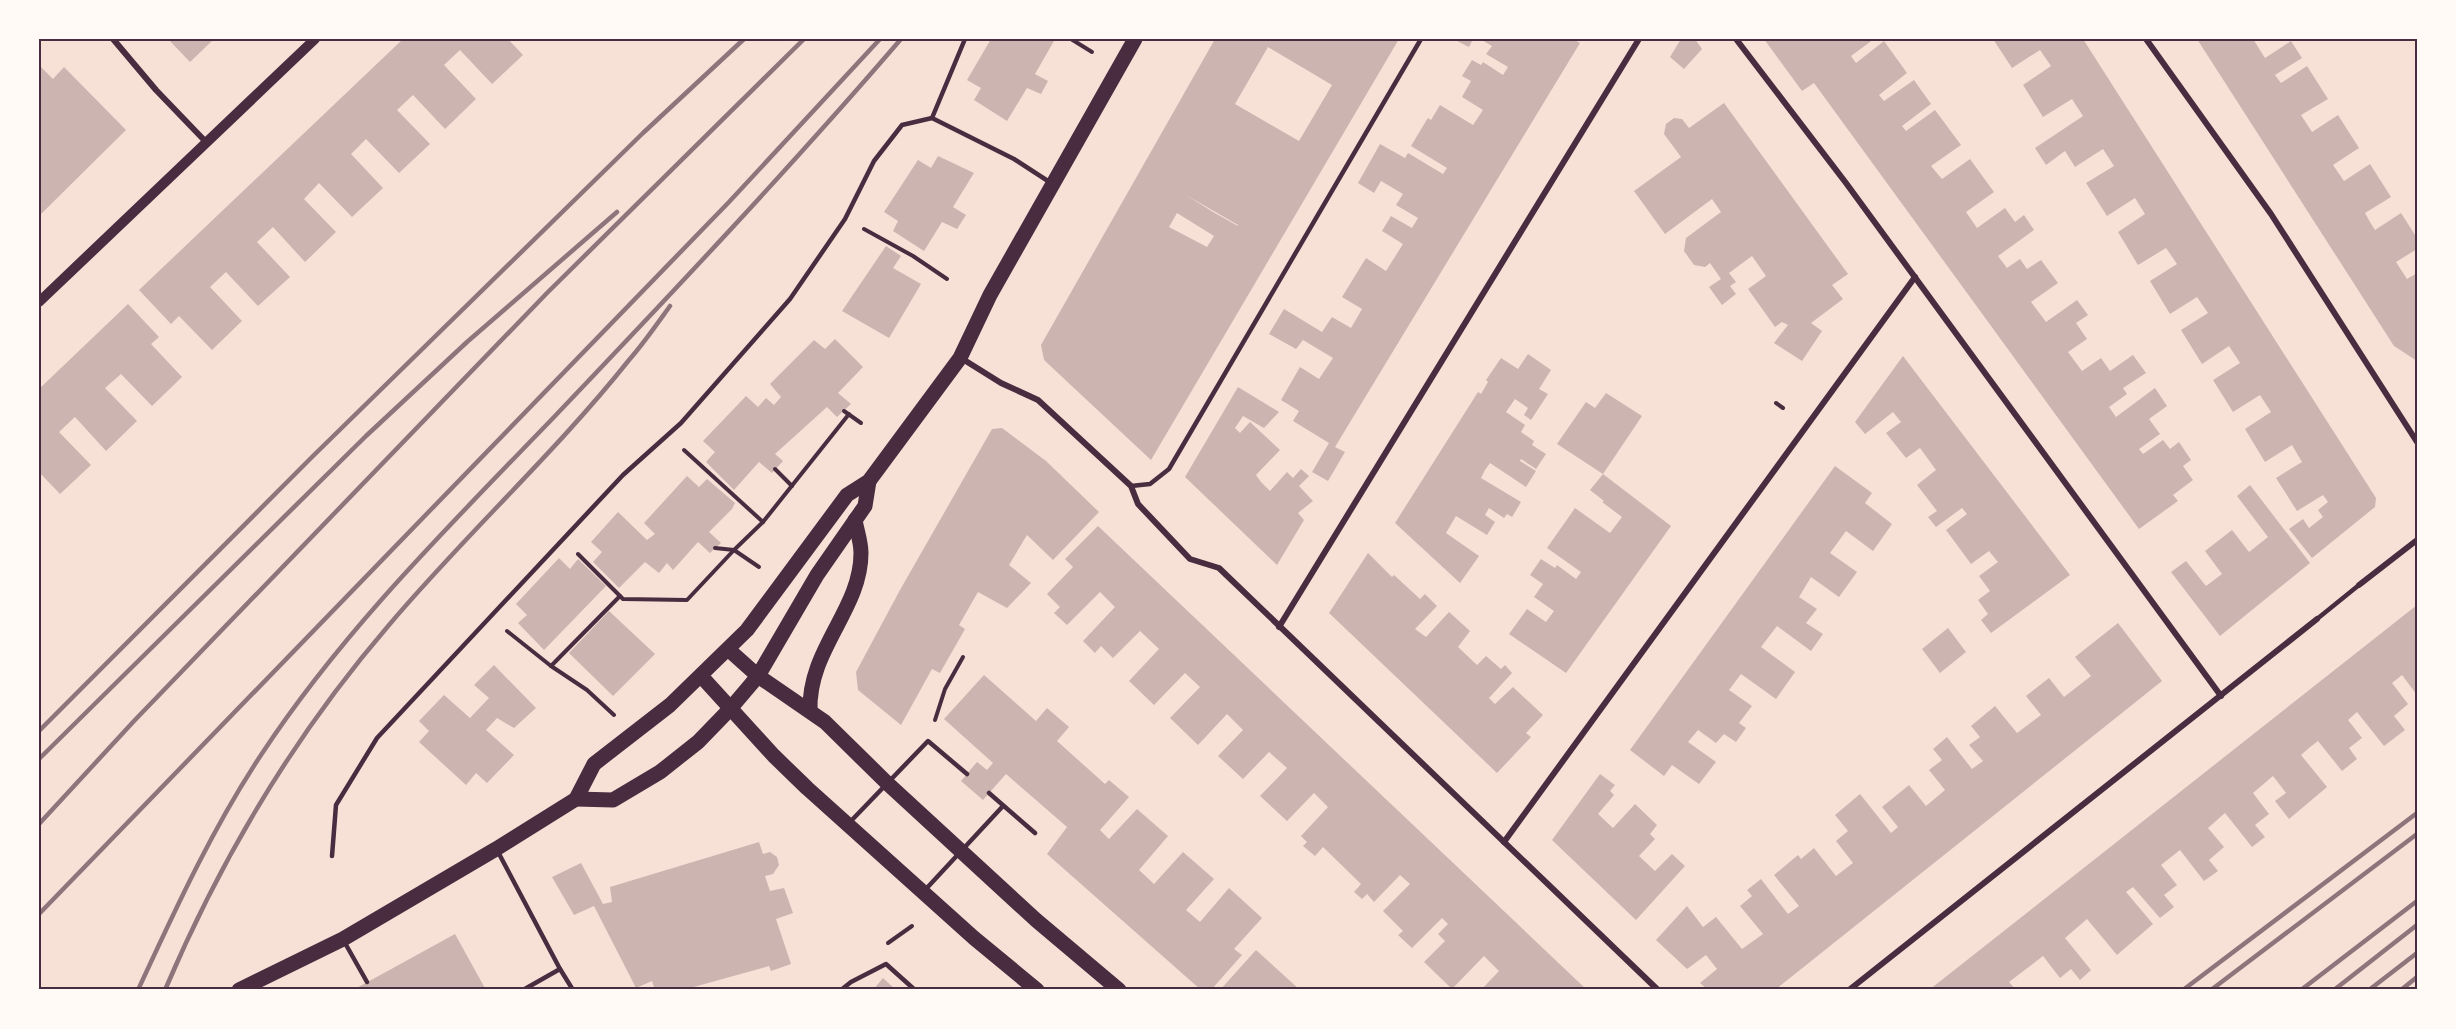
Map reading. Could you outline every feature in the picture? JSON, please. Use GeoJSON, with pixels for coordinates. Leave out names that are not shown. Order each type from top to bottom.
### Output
{"type":"FeatureCollection","features":[{"type":"Feature","properties":{"kind":"main road"},"geometry":{"type":"LineString","coordinates":[[239,990],[343,939],[576,799],[594,764],[670,705],[729,650],[747,630],[847,495],[869,481],[960,358],[990,295],[1135,39]]}},
{"type":"Feature","properties":{"kind":"main road"},"geometry":{"type":"LineString","coordinates":[[576,799],[613,800],[660,772],[698,742],[730,709],[758,676],[817,575],[865,506],[869,481]]}},
{"type":"Feature","properties":{"kind":"main road"},"geometry":{"type":"LineString","coordinates":[[810,711],[809,691],[813,674],[855,587],[861,553],[855,520]]}},
{"type":"Feature","properties":{"kind":"main road"},"geometry":{"type":"LineString","coordinates":[[729,650],[758,676],[825,722],[961,852],[1036,920],[1119,990]]}},
{"type":"Feature","properties":{"kind":"main road"},"geometry":{"type":"LineString","coordinates":[[702,677],[790,772],[974,938],[1037,990]]}},
{"type":"Feature","properties":{"kind":"street"},"geometry":{"type":"LineString","coordinates":[[113,39],[156,90],[206,142]]}},
{"type":"Feature","properties":{"kind":"street"},"geometry":{"type":"LineString","coordinates":[[39,302],[315,39]]}},
{"type":"Feature","properties":{"kind":"street"},"geometry":{"type":"LineString","coordinates":[[1279,627],[1639,39]]}},
{"type":"Feature","properties":{"kind":"street"},"geometry":{"type":"LineString","coordinates":[[1736,39],[1915,278],[2221,696]]}},
{"type":"Feature","properties":{"kind":"street"},"geometry":{"type":"LineString","coordinates":[[2146,39],[2271,214],[2417,442]]}},
{"type":"Feature","properties":{"kind":"street"},"geometry":{"type":"LineString","coordinates":[[1504,842],[1915,278]]}},
{"type":"Feature","properties":{"kind":"street"},"geometry":{"type":"LineString","coordinates":[[960,358],[991,378],[1038,400],[1131,486],[1138,504],[1190,559],[1220,568],[1658,990]]}},
{"type":"Feature","properties":{"kind":"street"},"geometry":{"type":"LineString","coordinates":[[2359,585],[2417,540]]}},
{"type":"Feature","properties":{"kind":"street"},"geometry":{"type":"LineString","coordinates":[[1849,990],[2317,619]]}},
{"type":"Feature","properties":{"kind":"lane"},"geometry":{"type":"LineString","coordinates":[[932,118],[965,39]]}},
{"type":"Feature","properties":{"kind":"lane"},"geometry":{"type":"LineString","coordinates":[[1131,486],[1150,484],[1168,469],[1421,39]]}},
{"type":"Feature","properties":{"kind":"lane"},"geometry":{"type":"LineString","coordinates":[[332,856],[336,805],[377,738],[623,475],[668,435],[790,299],[845,219],[874,161],[902,124],[932,118],[1014,159],[1053,184]]}},
{"type":"Feature","properties":{"kind":"lane"},"geometry":{"type":"LineString","coordinates":[[2317,619],[2359,585]]}},
{"type":"Feature","properties":{"kind":"lane"},"geometry":{"type":"LineString","coordinates":[[848,824],[928,741],[967,774]]}},
{"type":"Feature","properties":{"kind":"lane"},"geometry":{"type":"LineString","coordinates":[[989,793],[1035,833]]}},
{"type":"Feature","properties":{"kind":"lane"},"geometry":{"type":"LineString","coordinates":[[923,892],[1003,806]]}},
{"type":"Feature","properties":{"kind":"lane"},"geometry":{"type":"LineString","coordinates":[[496,849],[573,990]]}},
{"type":"Feature","properties":{"kind":"lane"},"geometry":{"type":"LineString","coordinates":[[343,939],[367,982]]}},
{"type":"Feature","properties":{"kind":"lane"},"geometry":{"type":"LineString","coordinates":[[841,990],[850,982],[886,964],[915,990]]}},
{"type":"Feature","properties":{"kind":"lane"},"geometry":{"type":"LineString","coordinates":[[523,990],[560,969]]}},
{"type":"Feature","properties":{"kind":"path"},"geometry":{"type":"LineString","coordinates":[[1071,39],[1092,52]]}},
{"type":"Feature","properties":{"kind":"path"},"geometry":{"type":"LineString","coordinates":[[845,219],[913,256],[947,279]]}},
{"type":"Feature","properties":{"kind":"path"},"geometry":{"type":"LineString","coordinates":[[1776,403],[1783,408]]}},
{"type":"Feature","properties":{"kind":"path"},"geometry":{"type":"LineString","coordinates":[[844,411],[861,423]]}},
{"type":"Feature","properties":{"kind":"path"},"geometry":{"type":"LineString","coordinates":[[563,539],[623,599],[687,600],[763,522],[849,414]]}},
{"type":"Feature","properties":{"kind":"path"},"geometry":{"type":"LineString","coordinates":[[668,435],[763,522]]}},
{"type":"Feature","properties":{"kind":"path"},"geometry":{"type":"LineString","coordinates":[[776,469],[792,486]]}},
{"type":"Feature","properties":{"kind":"path"},"geometry":{"type":"LineString","coordinates":[[715,548],[734,550],[759,567]]}},
{"type":"Feature","properties":{"kind":"path"},"geometry":{"type":"LineString","coordinates":[[551,666],[620,596]]}},
{"type":"Feature","properties":{"kind":"path"},"geometry":{"type":"LineString","coordinates":[[490,618],[551,666],[587,690],[608,709]]}},
{"type":"Feature","properties":{"kind":"path"},"geometry":{"type":"LineString","coordinates":[[928,741],[945,689],[963,657]]}},
{"type":"Feature","properties":{"kind":"path"},"geometry":{"type":"LineString","coordinates":[[889,942],[912,926]]}},
{"type":"Feature","properties":{"kind":"building"},"geometry":{"type":"Polygon","coordinates":[[[168,39],[214,39],[190,62],[168,39]]]}},
{"type":"Feature","properties":{"kind":"building"},"geometry":{"type":"Polygon","coordinates":[[[403,39],[508,39],[523,55],[492,84],[460,50],[444,65],[476,99],[445,129],[413,95],[397,110],[430,144],[399,173],[366,139],[351,154],[383,188],[352,217],[319,183],[304,199],[336,232],[305,262],[273,227],[257,242],[290,277],[258,306],[226,272],[210,287],[242,321],[212,350],[179,316],[171,324],[139,290],[403,39]]]}},
{"type":"Feature","properties":{"kind":"building"},"geometry":{"type":"Polygon","coordinates":[[[991,39],[1054,41],[1035,74],[1048,81],[1041,94],[1027,88],[1007,121],[974,100],[981,88],[967,80],[991,39]]]}},
{"type":"Feature","properties":{"kind":"building"},"geometry":{"type":"Polygon","coordinates":[[[1215,39],[1399,39],[1151,460],[1044,360],[1041,345],[1215,39]],[[1268,47],[1235,104],[1299,141],[1332,85],[1268,47]],[[1186,195],[1213,212],[1238,226],[1186,195]],[[1177,213],[1169,227],[1207,247],[1214,236],[1177,213]]]}},
{"type":"Feature","properties":{"kind":"building"},"geometry":{"type":"Polygon","coordinates":[[[1453,39],[1473,39],[1469,47],[1453,39]]]}},
{"type":"Feature","properties":{"kind":"building"},"geometry":{"type":"Polygon","coordinates":[[[1480,39],[1573,39],[1580,43],[1335,447],[1345,452],[1328,481],[1312,472],[1329,443],[1293,421],[1299,411],[1281,400],[1300,367],[1319,379],[1333,358],[1303,340],[1296,349],[1269,334],[1284,309],[1322,332],[1332,317],[1351,328],[1362,309],[1342,297],[1366,258],[1386,271],[1403,244],[1382,231],[1391,216],[1412,228],[1418,218],[1396,205],[1403,194],[1381,181],[1374,193],[1358,183],[1380,144],[1405,158],[1408,153],[1443,174],[1447,168],[1411,146],[1428,118],[1431,120],[1440,105],[1473,125],[1483,110],[1462,97],[1471,81],[1462,76],[1472,60],[1481,65],[1483,62],[1503,75],[1508,67],[1486,54],[1492,46],[1480,39]]]}},
{"type":"Feature","properties":{"kind":"building"},"geometry":{"type":"Polygon","coordinates":[[[1681,39],[1695,39],[1702,49],[1684,69],[1670,57],[1681,39]]]}},
{"type":"Feature","properties":{"kind":"building"},"geometry":{"type":"Polygon","coordinates":[[[1764,39],[1874,39],[1851,56],[1856,63],[1884,41],[1907,73],[1879,95],[1884,101],[1914,80],[1931,104],[1902,126],[1906,131],[1935,110],[1961,145],[1931,166],[1942,179],[1970,159],[1994,192],[1966,212],[1977,228],[2005,208],[2015,222],[2024,215],[2034,230],[1998,256],[2007,268],[2020,259],[2027,269],[2041,260],[2058,283],[2031,302],[2046,322],[2077,300],[2088,315],[2076,323],[2087,339],[2068,352],[2082,371],[2101,358],[2110,371],[2133,355],[2146,373],[2123,388],[2127,394],[2109,407],[2116,417],[2155,388],[2167,406],[2149,419],[2160,434],[2139,449],[2143,454],[2163,440],[2170,449],[2179,442],[2191,460],[2183,466],[2193,480],[2173,495],[2178,501],[2139,529],[1814,83],[1802,91],[1764,39]]]}},
{"type":"Feature","properties":{"kind":"building"},"geometry":{"type":"Polygon","coordinates":[[[1993,39],[2083,39],[2376,498],[2375,507],[2312,558],[2289,529],[2303,519],[2309,528],[2323,517],[2318,510],[2328,502],[2323,495],[2297,511],[2276,478],[2302,462],[2292,445],[2265,462],[2245,429],[2271,412],[2260,395],[2233,412],[2213,380],[2240,363],[2229,346],[2202,364],[2181,330],[2208,313],[2197,297],[2170,314],[2150,281],[2177,264],[2166,248],[2138,265],[2118,232],[2145,214],[2135,198],[2107,216],[2086,183],[2114,166],[2103,149],[2075,167],[2065,151],[2046,165],[2035,148],[2083,116],[2072,99],[2043,117],[2023,85],[2051,66],[2040,50],[2012,68],[1993,39]]]}},
{"type":"Feature","properties":{"kind":"building"},"geometry":{"type":"Polygon","coordinates":[[[2197,39],[2253,39],[2265,58],[2291,41],[2302,58],[2275,75],[2281,83],[2307,66],[2328,99],[2301,115],[2312,132],[2338,115],[2359,148],[2333,165],[2344,181],[2370,164],[2391,197],[2365,213],[2375,230],[2401,213],[2417,238],[2417,249],[2396,262],[2407,279],[2417,273],[2417,361],[2394,346],[2197,39]]]}},
{"type":"Feature","properties":{"kind":"building"},"geometry":{"type":"Polygon","coordinates":[[[39,65],[53,79],[64,67],[126,130],[39,216],[39,65]]]}},
{"type":"Feature","properties":{"kind":"building"},"geometry":{"type":"Polygon","coordinates":[[[1724,103],[1848,274],[1832,285],[1843,299],[1811,323],[1822,331],[1802,361],[1774,343],[1788,325],[1782,322],[1775,327],[1748,289],[1766,276],[1752,256],[1729,273],[1736,282],[1730,286],[1736,294],[1722,305],[1709,287],[1721,279],[1710,263],[1705,267],[1694,265],[1684,251],[1686,238],[1721,212],[1712,199],[1665,234],[1634,191],[1681,157],[1664,134],[1666,124],[1674,118],[1682,119],[1689,128],[1724,103]]]}},
{"type":"Feature","properties":{"kind":"building"},"geometry":{"type":"Polygon","coordinates":[[[938,156],[974,173],[953,207],[966,215],[957,229],[942,222],[924,251],[893,231],[898,221],[884,212],[918,160],[931,168],[938,156]]]}},
{"type":"Feature","properties":{"kind":"building"},"geometry":{"type":"Polygon","coordinates":[[[886,246],[901,256],[893,268],[921,284],[889,338],[842,311],[886,246]]]}},
{"type":"Feature","properties":{"kind":"building"},"geometry":{"type":"Polygon","coordinates":[[[128,304],[159,337],[151,344],[182,377],[152,406],[121,374],[105,388],[137,421],[106,451],[75,417],[59,432],[91,465],[60,494],[39,472],[39,389],[128,304]]]}},
{"type":"Feature","properties":{"kind":"building"},"geometry":{"type":"Polygon","coordinates":[[[835,339],[863,367],[838,393],[851,404],[837,417],[827,407],[775,454],[783,461],[772,473],[759,462],[734,490],[706,462],[715,452],[703,441],[746,396],[758,407],[766,398],[774,405],[781,397],[770,384],[814,340],[825,349],[835,339]]]}},
{"type":"Feature","properties":{"kind":"building"},"geometry":{"type":"Polygon","coordinates":[[[1528,354],[1551,370],[1539,389],[1548,394],[1531,420],[1524,415],[1528,408],[1515,399],[1506,412],[1525,425],[1521,432],[1534,441],[1532,445],[1546,454],[1536,469],[1521,459],[1520,461],[1536,471],[1526,487],[1490,463],[1485,470],[1481,478],[1521,502],[1512,517],[1507,514],[1504,518],[1489,508],[1485,515],[1495,522],[1487,535],[1456,516],[1446,533],[1479,556],[1460,583],[1395,523],[1478,392],[1481,394],[1488,382],[1486,380],[1501,358],[1518,369],[1528,354]]]}},
{"type":"Feature","properties":{"kind":"building"},"geometry":{"type":"Polygon","coordinates":[[[1903,356],[2070,575],[1991,633],[1981,620],[1988,614],[1978,600],[1990,591],[1979,576],[1998,562],[1989,551],[1971,564],[1946,530],[1967,514],[1962,508],[1936,527],[1928,517],[1937,511],[1917,485],[1936,470],[1920,448],[1906,458],[1886,433],[1901,422],[1893,412],[1865,434],[1855,422],[1903,356]]]}},
{"type":"Feature","properties":{"kind":"building"},"geometry":{"type":"Polygon","coordinates":[[[1238,387],[1279,412],[1264,428],[1243,416],[1235,428],[1240,433],[1250,422],[1280,450],[1256,475],[1261,482],[1270,491],[1287,472],[1293,478],[1301,469],[1309,476],[1299,486],[1313,501],[1298,513],[1304,520],[1277,565],[1185,477],[1238,387]]]}},
{"type":"Feature","properties":{"kind":"building"},"geometry":{"type":"Polygon","coordinates":[[[1606,393],[1642,416],[1603,474],[1557,444],[1586,402],[1595,408],[1606,393]]]}},
{"type":"Feature","properties":{"kind":"building"},"geometry":{"type":"Polygon","coordinates":[[[1002,428],[1046,461],[1099,512],[1053,560],[1027,535],[1009,565],[1031,583],[1007,608],[978,592],[959,625],[965,629],[940,673],[932,669],[901,725],[858,690],[856,672],[992,429],[1002,428]]]}},
{"type":"Feature","properties":{"kind":"building"},"geometry":{"type":"Polygon","coordinates":[[[1835,466],[1872,493],[1865,503],[1892,524],[1873,551],[1846,531],[1830,553],[1857,572],[1839,597],[1811,577],[1799,597],[1817,609],[1806,623],[1823,634],[1811,651],[1777,626],[1761,647],[1795,672],[1776,699],[1741,674],[1729,690],[1752,706],[1739,723],[1746,728],[1736,742],[1724,734],[1716,743],[1698,730],[1688,742],[1716,762],[1699,784],[1672,765],[1664,776],[1630,750],[1835,466]]]}},
{"type":"Feature","properties":{"kind":"building"},"geometry":{"type":"Polygon","coordinates":[[[1603,474],[1671,526],[1566,673],[1509,634],[1527,609],[1546,622],[1554,611],[1534,597],[1543,584],[1530,575],[1541,559],[1555,568],[1557,565],[1576,579],[1581,572],[1547,548],[1575,508],[1610,533],[1622,517],[1590,490],[1603,474]]]}},
{"type":"Feature","properties":{"kind":"building"},"geometry":{"type":"Polygon","coordinates":[[[687,476],[699,487],[707,479],[735,503],[709,532],[721,543],[710,553],[698,542],[673,570],[667,563],[659,573],[645,562],[619,588],[593,562],[602,552],[591,542],[618,512],[647,540],[655,534],[644,523],[687,476]]]}},
{"type":"Feature","properties":{"kind":"building"},"geometry":{"type":"Polygon","coordinates":[[[2250,485],[2310,563],[2220,636],[2171,572],[2186,561],[2206,586],[2222,574],[2205,551],[2232,530],[2249,552],[2268,537],[2237,496],[2250,485]]]}},
{"type":"Feature","properties":{"kind":"building"},"geometry":{"type":"Polygon","coordinates":[[[1098,526],[1587,990],[1481,990],[1499,971],[1484,956],[1452,989],[1424,962],[1445,941],[1438,934],[1448,924],[1442,918],[1412,948],[1398,935],[1403,931],[1383,911],[1410,884],[1400,875],[1374,902],[1367,894],[1362,899],[1354,892],[1361,884],[1323,847],[1315,856],[1303,846],[1307,842],[1301,836],[1328,807],[1314,793],[1287,821],[1260,796],[1287,768],[1269,752],[1243,779],[1218,756],[1243,730],[1227,714],[1198,745],[1170,718],[1200,687],[1185,673],[1154,705],[1129,681],[1159,649],[1140,631],[1113,658],[1101,646],[1095,653],[1083,641],[1115,607],[1100,592],[1067,625],[1054,613],[1060,607],[1047,594],[1073,567],[1065,559],[1098,526]]]}},
{"type":"Feature","properties":{"kind":"building"},"geometry":{"type":"Polygon","coordinates":[[[1368,553],[1392,577],[1394,575],[1420,599],[1425,594],[1437,606],[1415,629],[1426,637],[1449,612],[1470,631],[1458,647],[1477,665],[1486,656],[1501,669],[1505,665],[1512,673],[1489,698],[1495,704],[1513,687],[1543,715],[1526,733],[1531,737],[1497,773],[1329,613],[1368,553]]]}},
{"type":"Feature","properties":{"kind":"building"},"geometry":{"type":"Polygon","coordinates":[[[559,558],[570,569],[578,559],[606,586],[544,650],[518,623],[527,615],[516,604],[559,558]]]}},
{"type":"Feature","properties":{"kind":"building"},"geometry":{"type":"Polygon","coordinates":[[[2417,605],[2417,695],[2402,675],[2392,683],[2408,704],[2394,716],[2405,730],[2384,746],[2357,712],[2348,720],[2362,738],[2349,748],[2357,759],[2342,771],[2318,741],[2301,755],[2327,787],[2289,819],[2275,801],[2286,793],[2273,776],[2253,793],[2269,814],[2255,825],[2265,837],[2252,847],[2225,813],[2208,828],[2224,847],[2209,860],[2218,871],[2204,881],[2180,850],[2161,865],[2177,885],[2164,895],[2174,907],[2160,918],[2133,887],[2126,892],[2153,924],[2117,955],[2087,919],[2065,938],[2091,970],[2080,980],[2071,969],[2060,978],[2043,956],[2009,982],[2016,990],[1929,990],[2417,605]]]}},
{"type":"Feature","properties":{"kind":"building"},"geometry":{"type":"Polygon","coordinates":[[[609,611],[655,654],[613,696],[569,653],[609,611]]]}},
{"type":"Feature","properties":{"kind":"building"},"geometry":{"type":"Polygon","coordinates":[[[2118,623],[2162,681],[1775,990],[1708,990],[1700,983],[1717,969],[1706,955],[1687,969],[1656,940],[1687,906],[1703,927],[1716,917],[1742,949],[1763,934],[1740,906],[1752,896],[1747,890],[1761,879],[1788,914],[1799,906],[1774,875],[1798,855],[1801,859],[1814,848],[1836,876],[1853,863],[1836,841],[1848,831],[1835,815],[1860,794],[1891,833],[1898,827],[1882,807],[1909,785],[1926,806],[1945,790],[1929,770],[1942,760],[1933,749],[1947,737],[1972,769],[1983,761],[1969,745],[1980,737],[1971,726],[1995,706],[2017,733],[2041,715],[2026,696],[2049,678],[2064,697],[2091,676],[2075,657],[2118,623]]]}},
{"type":"Feature","properties":{"kind":"building"},"geometry":{"type":"Polygon","coordinates":[[[1948,628],[1966,652],[1940,673],[1922,649],[1948,628]]]}},
{"type":"Feature","properties":{"kind":"building"},"geometry":{"type":"Polygon","coordinates":[[[494,665],[536,708],[514,728],[497,718],[486,730],[514,755],[487,783],[476,773],[466,785],[419,742],[429,731],[419,721],[444,695],[470,718],[489,698],[474,685],[494,665]]]}},
{"type":"Feature","properties":{"kind":"building"},"geometry":{"type":"Polygon","coordinates":[[[984,675],[1036,721],[1047,708],[1069,727],[1057,741],[1105,784],[1109,780],[1129,797],[1100,830],[1109,839],[1137,809],[1168,836],[1139,870],[1154,884],[1183,852],[1214,879],[1186,910],[1200,922],[1229,888],[1262,918],[1234,949],[1242,955],[1211,990],[1201,990],[1047,854],[1067,827],[1006,774],[983,800],[961,781],[977,762],[987,770],[993,763],[944,719],[984,675]]]}},
{"type":"Feature","properties":{"kind":"building"},"geometry":{"type":"Polygon","coordinates":[[[1600,774],[1615,785],[1610,791],[1614,795],[1598,814],[1613,828],[1635,804],[1657,825],[1650,834],[1655,839],[1639,856],[1655,871],[1672,854],[1685,866],[1636,920],[1552,840],[1600,774]]]}},
{"type":"Feature","properties":{"kind":"building"},"geometry":{"type":"Polygon","coordinates":[[[759,842],[763,854],[770,852],[777,857],[779,865],[773,874],[765,876],[770,891],[784,888],[793,913],[776,919],[791,964],[771,971],[769,966],[683,990],[655,990],[652,981],[636,988],[594,906],[574,915],[552,877],[581,863],[603,904],[612,902],[610,887],[759,842]]]}},
{"type":"Feature","properties":{"kind":"building"},"geometry":{"type":"Polygon","coordinates":[[[455,934],[486,990],[353,990],[455,934]]]}},
{"type":"Feature","properties":{"kind":"building"},"geometry":{"type":"Polygon","coordinates":[[[1256,950],[1300,990],[1220,990],[1256,950]]]}},
{"type":"Feature","properties":{"kind":"building"},"geometry":{"type":"Polygon","coordinates":[[[883,978],[896,990],[873,990],[883,978]]]}},
{"type":"Feature","properties":{"kind":"railway"},"geometry":{"type":"LineString","coordinates":[[39,731],[312,457],[643,133],[744,39]]}},
{"type":"Feature","properties":{"kind":"railway"},"geometry":{"type":"LineString","coordinates":[[39,824],[134,721],[547,293],[804,39]]}},
{"type":"Feature","properties":{"kind":"railway"},"geometry":{"type":"LineString","coordinates":[[39,914],[729,202],[880,39]]}},
{"type":"Feature","properties":{"kind":"railway"},"geometry":{"type":"LineString","coordinates":[[138,990],[180,900],[226,812],[261,755],[327,664],[438,537],[731,229],[901,39]]}},
{"type":"Feature","properties":{"kind":"railway"},"geometry":{"type":"LineString","coordinates":[[39,759],[366,436],[467,342],[617,212]]}},
{"type":"Feature","properties":{"kind":"railway"},"geometry":{"type":"LineString","coordinates":[[165,990],[236,845],[263,798],[323,709],[355,666],[418,591],[601,394],[670,306]]}},
{"type":"Feature","properties":{"kind":"railway"},"geometry":{"type":"LineString","coordinates":[[2183,990],[2417,813]]}},
{"type":"Feature","properties":{"kind":"railway"},"geometry":{"type":"LineString","coordinates":[[2211,990],[2417,834]]}},
{"type":"Feature","properties":{"kind":"railway"},"geometry":{"type":"LineString","coordinates":[[2301,990],[2417,901]]}},
{"type":"Feature","properties":{"kind":"railway"},"geometry":{"type":"LineString","coordinates":[[2334,990],[2417,925]]}},
{"type":"Feature","properties":{"kind":"railway"},"geometry":{"type":"LineString","coordinates":[[2369,990],[2417,953]]}},
{"type":"Feature","properties":{"kind":"railway"},"geometry":{"type":"LineString","coordinates":[[2401,990],[2417,977]]}}]}
